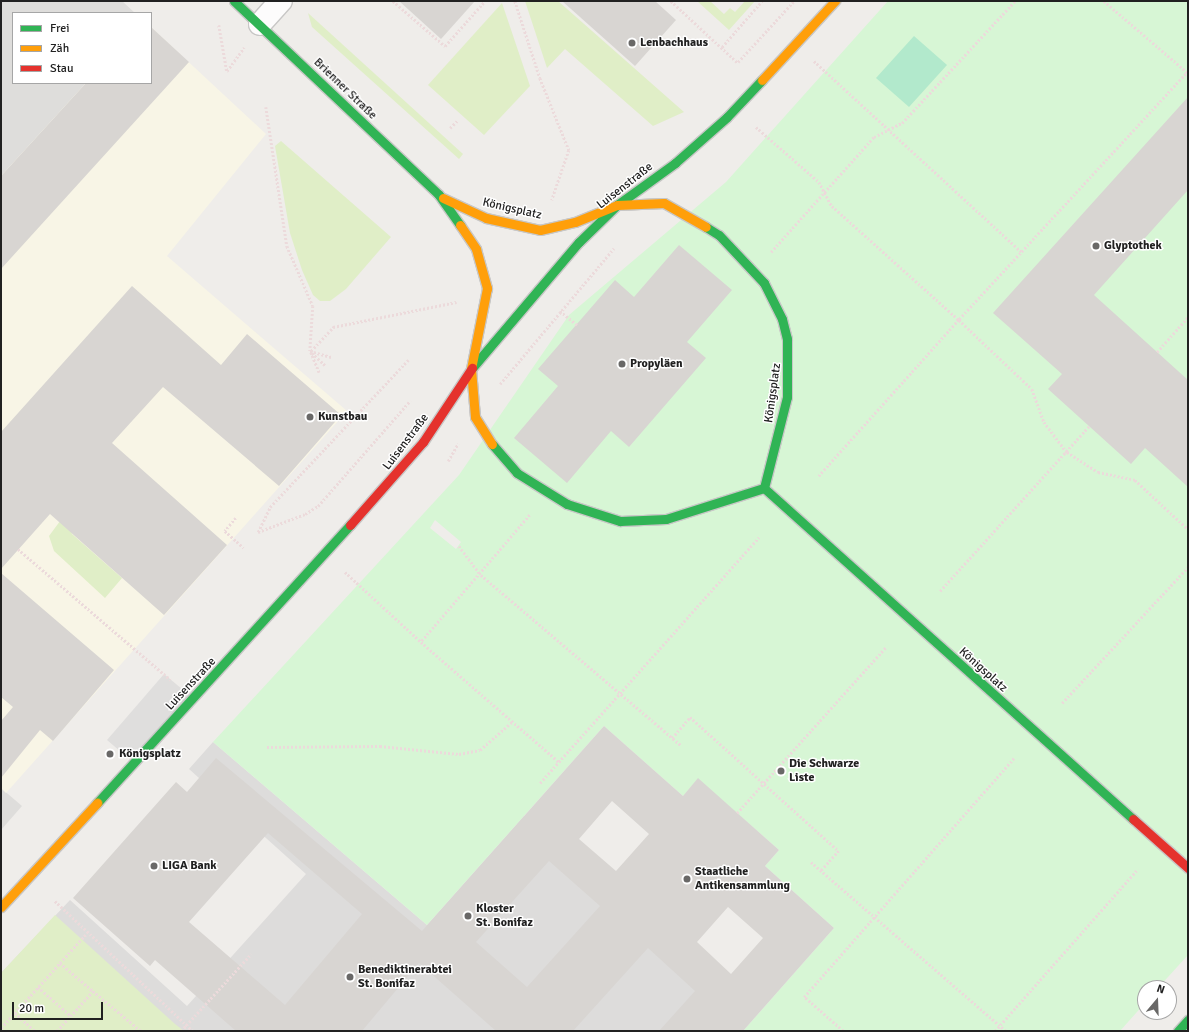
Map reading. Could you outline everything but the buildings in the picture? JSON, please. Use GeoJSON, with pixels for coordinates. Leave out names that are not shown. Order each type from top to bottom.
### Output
{"type":"FeatureCollection","features":[{"type":"Feature","properties":{"kind":"main road","name":"Brienner Straße"},"geometry":{"type":"LineString","coordinates":[[234,1],[439,195]]}},
{"type":"Feature","properties":{"kind":"main road","name":"Luisenstraße"},"geometry":{"type":"LineString","coordinates":[[1,907],[326,556],[423,442],[471,369],[579,242],[617,205],[675,163],[735,108],[835,1]]}},
{"type":"Feature","properties":{"kind":"main road","name":"Königsplatz"},"geometry":{"type":"LineString","coordinates":[[439,195],[486,218],[540,230],[575,222],[617,205],[664,203],[694,218],[719,235],[752,267],[773,299],[787,339],[789,375],[764,488],[1188,868]]}},
{"type":"Feature","properties":{"kind":"main road"},"geometry":{"type":"LineString","coordinates":[[439,195],[476,249],[487,288],[471,369],[475,417],[482,432],[516,473],[567,504],[596,516],[642,522],[666,519],[764,488]]}},
{"type":"Feature","properties":{"kind":"main road"},"geometry":{"type":"LineString","coordinates":[[1178,1031],[1188,1020]]}},
{"type":"Feature","properties":{"kind":"street"},"geometry":{"type":"LineString","coordinates":[[260,24],[281,1]]}},
{"type":"Feature","properties":{"kind":"path"},"geometry":{"type":"LineString","coordinates":[[393,1],[445,46],[485,1]]}},
{"type":"Feature","properties":{"kind":"path"},"geometry":{"type":"LineString","coordinates":[[515,1],[540,78],[568,150],[550,205]]}},
{"type":"Feature","properties":{"kind":"path"},"geometry":{"type":"LineString","coordinates":[[671,1],[738,62]]}},
{"type":"Feature","properties":{"kind":"path"},"geometry":{"type":"LineString","coordinates":[[722,47],[762,1]]}},
{"type":"Feature","properties":{"kind":"path"},"geometry":{"type":"LineString","coordinates":[[770,252],[825,193],[874,137],[902,123],[1015,1]]}},
{"type":"Feature","properties":{"kind":"path"},"geometry":{"type":"LineString","coordinates":[[819,476],[959,320],[1187,74],[1104,1]]}},
{"type":"Feature","properties":{"kind":"path"},"geometry":{"type":"LineString","coordinates":[[217,17],[227,72]]}},
{"type":"Feature","properties":{"kind":"path"},"geometry":{"type":"LineString","coordinates":[[809,57],[1022,252]]}},
{"type":"Feature","properties":{"kind":"path"},"geometry":{"type":"LineString","coordinates":[[266,107],[287,246],[313,306],[310,351],[319,372]]}},
{"type":"Feature","properties":{"kind":"path"},"geometry":{"type":"LineString","coordinates":[[735,108],[819,182],[832,206],[959,320],[1032,389],[1044,422],[1067,452],[1098,472],[1135,480],[1188,529]]}},
{"type":"Feature","properties":{"kind":"path"},"geometry":{"type":"LineString","coordinates":[[450,128],[458,120]]}},
{"type":"Feature","properties":{"kind":"path"},"geometry":{"type":"LineString","coordinates":[[448,460],[475,417],[560,311],[620,242]]}},
{"type":"Feature","properties":{"kind":"path"},"geometry":{"type":"LineString","coordinates":[[310,351],[333,327],[405,314],[464,300]]}},
{"type":"Feature","properties":{"kind":"path"},"geometry":{"type":"LineString","coordinates":[[560,311],[577,325]]}},
{"type":"Feature","properties":{"kind":"path"},"geometry":{"type":"LineString","coordinates":[[1157,352],[1188,317]]}},
{"type":"Feature","properties":{"kind":"path"},"geometry":{"type":"LineString","coordinates":[[310,351],[331,357]]}},
{"type":"Feature","properties":{"kind":"path"},"geometry":{"type":"LineString","coordinates":[[310,351],[325,364]]}},
{"type":"Feature","properties":{"kind":"path"},"geometry":{"type":"LineString","coordinates":[[408,360],[270,507],[258,532],[305,514],[318,506],[410,401]]}},
{"type":"Feature","properties":{"kind":"path"},"geometry":{"type":"LineString","coordinates":[[940,591],[1089,426]]}},
{"type":"Feature","properties":{"kind":"path"},"geometry":{"type":"LineString","coordinates":[[421,642],[481,576],[530,515]]}},
{"type":"Feature","properties":{"kind":"path"},"geometry":{"type":"LineString","coordinates":[[236,518],[225,531],[244,548]]}},
{"type":"Feature","properties":{"kind":"path"},"geometry":{"type":"LineString","coordinates":[[540,783],[759,537]]}},
{"type":"Feature","properties":{"kind":"path"},"geometry":{"type":"LineString","coordinates":[[459,546],[481,576],[681,745]]}},
{"type":"Feature","properties":{"kind":"path"},"geometry":{"type":"LineString","coordinates":[[18,549],[194,699]]}},
{"type":"Feature","properties":{"kind":"path"},"geometry":{"type":"LineString","coordinates":[[326,556],[421,642],[559,762]]}},
{"type":"Feature","properties":{"kind":"path"},"geometry":{"type":"LineString","coordinates":[[1062,703],[1188,567]]}},
{"type":"Feature","properties":{"kind":"path"},"geometry":{"type":"LineString","coordinates":[[737,813],[887,646]]}},
{"type":"Feature","properties":{"kind":"path"},"geometry":{"type":"LineString","coordinates":[[672,738],[690,717],[839,851],[822,871]]}},
{"type":"Feature","properties":{"kind":"path"},"geometry":{"type":"LineString","coordinates":[[267,747],[380,746],[459,754],[480,750],[513,721]]}},
{"type":"Feature","properties":{"kind":"path"},"geometry":{"type":"LineString","coordinates":[[843,1031],[804,997],[1014,758]]}},
{"type":"Feature","properties":{"kind":"path"},"geometry":{"type":"LineString","coordinates":[[811,862],[1006,1031]]}},
{"type":"Feature","properties":{"kind":"path"},"geometry":{"type":"LineString","coordinates":[[995,1031],[1138,869]]}},
{"type":"Feature","properties":{"kind":"path"},"geometry":{"type":"LineString","coordinates":[[55,901],[87,933],[193,1031]]}},
{"type":"Feature","properties":{"kind":"path"},"geometry":{"type":"LineString","coordinates":[[1,1028],[87,933]]}},
{"type":"Feature","properties":{"kind":"path"},"geometry":{"type":"LineString","coordinates":[[181,1031],[251,954]]}},
{"type":"Feature","properties":{"kind":"path"},"geometry":{"type":"LineString","coordinates":[[60,963],[141,1031]]}},
{"type":"Feature","properties":{"kind":"path"},"geometry":{"type":"LineString","coordinates":[[38,987],[71,1016]]}},
{"type":"Feature","properties":{"kind":"path"},"geometry":{"type":"LineString","coordinates":[[57,1031],[94,991]]}},
{"type":"Feature","properties":{"kind":"path"},"geometry":{"type":"LineString","coordinates":[[15,1013],[35,1031]]}},
{"type":"Feature","properties":{"kind":"shaded area"},"geometry":{"type":"Polygon","coordinates":[[[1,1],[122,1],[134,12],[12,12],[12,84],[85,84],[1,176],[1,1]]]}},
{"type":"Feature","properties":{"kind":"shaded area"},"geometry":{"type":"Polygon","coordinates":[[[152,28],[266,134],[167,256],[347,411],[6,793],[1,788],[1,176],[85,84],[152,84],[152,28]]]}},
{"type":"Feature","properties":{"kind":"shaded area"},"geometry":{"type":"Polygon","coordinates":[[[164,674],[194,699],[134,763],[107,740],[164,674]]]}},
{"type":"Feature","properties":{"kind":"shaded area"},"geometry":{"type":"Polygon","coordinates":[[[213,742],[427,925],[524,816],[743,1031],[1,1031],[1,973],[70,900],[187,1006],[306,874],[189,769],[213,742]]]}},
{"type":"Feature","properties":{"kind":"shaded area"},"geometry":{"type":"Polygon","coordinates":[[[1,788],[22,806],[1,830],[1,788]]]}},
{"type":"Feature","properties":{"kind":"green space"},"geometry":{"type":"Polygon","coordinates":[[[525,1],[558,1],[684,112],[653,126],[565,49],[547,68],[525,1]]]}},
{"type":"Feature","properties":{"kind":"green space"},"geometry":{"type":"Polygon","coordinates":[[[697,1],[710,1],[724,14],[730,8],[735,12],[745,1],[755,1],[729,30],[697,1]]]}},
{"type":"Feature","properties":{"kind":"green space","name":"Königsplatz"},"geometry":{"type":"Polygon","coordinates":[[[888,1],[1188,1],[1188,955],[1165,980],[1137,980],[1137,1012],[1120,1031],[743,1031],[834,928],[765,866],[779,850],[698,779],[683,796],[604,726],[427,925],[213,742],[459,475],[569,315],[726,182],[888,1]],[[435,520],[430,528],[456,549],[461,542],[435,520]]]}},
{"type":"Feature","properties":{"kind":"green space"},"geometry":{"type":"Polygon","coordinates":[[[502,3],[530,86],[484,135],[428,85],[502,3]]]}},
{"type":"Feature","properties":{"kind":"green space"},"geometry":{"type":"Polygon","coordinates":[[[308,13],[463,154],[459,159],[312,27],[308,13]]]}},
{"type":"Feature","properties":{"kind":"green space"},"geometry":{"type":"Polygon","coordinates":[[[914,36],[947,65],[909,107],[876,78],[914,36]]]}},
{"type":"Feature","properties":{"kind":"green space"},"geometry":{"type":"Polygon","coordinates":[[[281,141],[391,237],[346,289],[330,301],[320,301],[313,295],[302,270],[290,233],[275,146],[281,141]]]}},
{"type":"Feature","properties":{"kind":"green space"},"geometry":{"type":"Polygon","coordinates":[[[66,513],[72,534],[122,578],[105,598],[54,551],[49,536],[66,513]]]}},
{"type":"Feature","properties":{"kind":"green space"},"geometry":{"type":"Polygon","coordinates":[[[55,915],[184,1031],[1,1031],[1,973],[55,915]]]}},
{"type":"Feature","properties":{"kind":"traffic: fast"},"geometry":{"type":"LineString","coordinates":[[234,1],[439,195],[460,225]]}},
{"type":"Feature","properties":{"kind":"traffic: fast"},"geometry":{"type":"LineString","coordinates":[[472,368],[579,242],[617,205],[675,163],[727,117],[762,80]]}},
{"type":"Feature","properties":{"kind":"traffic: fast"},"geometry":{"type":"LineString","coordinates":[[706,227],[719,235],[764,283],[782,319],[787,339],[787,397],[764,488]]}},
{"type":"Feature","properties":{"kind":"traffic: fast"},"geometry":{"type":"LineString","coordinates":[[492,444],[517,473],[567,504],[620,521],[666,519],[764,488]]}},
{"type":"Feature","properties":{"kind":"traffic: fast"},"geometry":{"type":"LineString","coordinates":[[764,488],[1133,819]]}},
{"type":"Feature","properties":{"kind":"traffic: fast"},"geometry":{"type":"LineString","coordinates":[[97,803],[350,525]]}},
{"type":"Feature","properties":{"kind":"traffic: fast"},"geometry":{"type":"LineString","coordinates":[[1178,1031],[1188,1020]]}},
{"type":"Feature","properties":{"kind":"traffic: slow"},"geometry":{"type":"LineString","coordinates":[[762,80],[835,1]]}},
{"type":"Feature","properties":{"kind":"traffic: slow"},"geometry":{"type":"LineString","coordinates":[[443,198],[486,218],[540,230],[575,222],[617,205],[664,203],[706,227]]}},
{"type":"Feature","properties":{"kind":"traffic: slow"},"geometry":{"type":"LineString","coordinates":[[460,225],[476,249],[487,288],[471,369],[475,417],[492,444]]}},
{"type":"Feature","properties":{"kind":"traffic: slow"},"geometry":{"type":"LineString","coordinates":[[1,907],[97,803]]}},
{"type":"Feature","properties":{"kind":"traffic: jam"},"geometry":{"type":"LineString","coordinates":[[350,525],[423,442],[472,368]]}},
{"type":"Feature","properties":{"kind":"traffic: jam"},"geometry":{"type":"LineString","coordinates":[[1133,819],[1188,868]]}},
{"type":"Feature","properties":{"kind":"place","name":"Lenbachhaus"},"geometry":{"type":"Point","coordinates":[632,43]}},
{"type":"Feature","properties":{"kind":"place","name":"Glyptothek"},"geometry":{"type":"Point","coordinates":[1096,246]}},
{"type":"Feature","properties":{"kind":"place","name":"Propyläen"},"geometry":{"type":"Point","coordinates":[622,364]}},
{"type":"Feature","properties":{"kind":"place","name":"Kunstbau"},"geometry":{"type":"Point","coordinates":[310,417]}},
{"type":"Feature","properties":{"kind":"place","name":"Königsplatz"},"geometry":{"type":"Point","coordinates":[110,754]}},
{"type":"Feature","properties":{"kind":"place","name":"Die Schwarze Liste"},"geometry":{"type":"Point","coordinates":[781,771]}},
{"type":"Feature","properties":{"kind":"place","name":"LIGA Bank"},"geometry":{"type":"Point","coordinates":[154,866]}},
{"type":"Feature","properties":{"kind":"place","name":"Staatliche Antikensammlung"},"geometry":{"type":"Point","coordinates":[687,879]}},
{"type":"Feature","properties":{"kind":"place","name":"Kloster St. Bonifaz"},"geometry":{"type":"Point","coordinates":[468,916]}},
{"type":"Feature","properties":{"kind":"place","name":"Benediktinerabtei St. Bonifaz"},"geometry":{"type":"Point","coordinates":[350,977]}}]}
